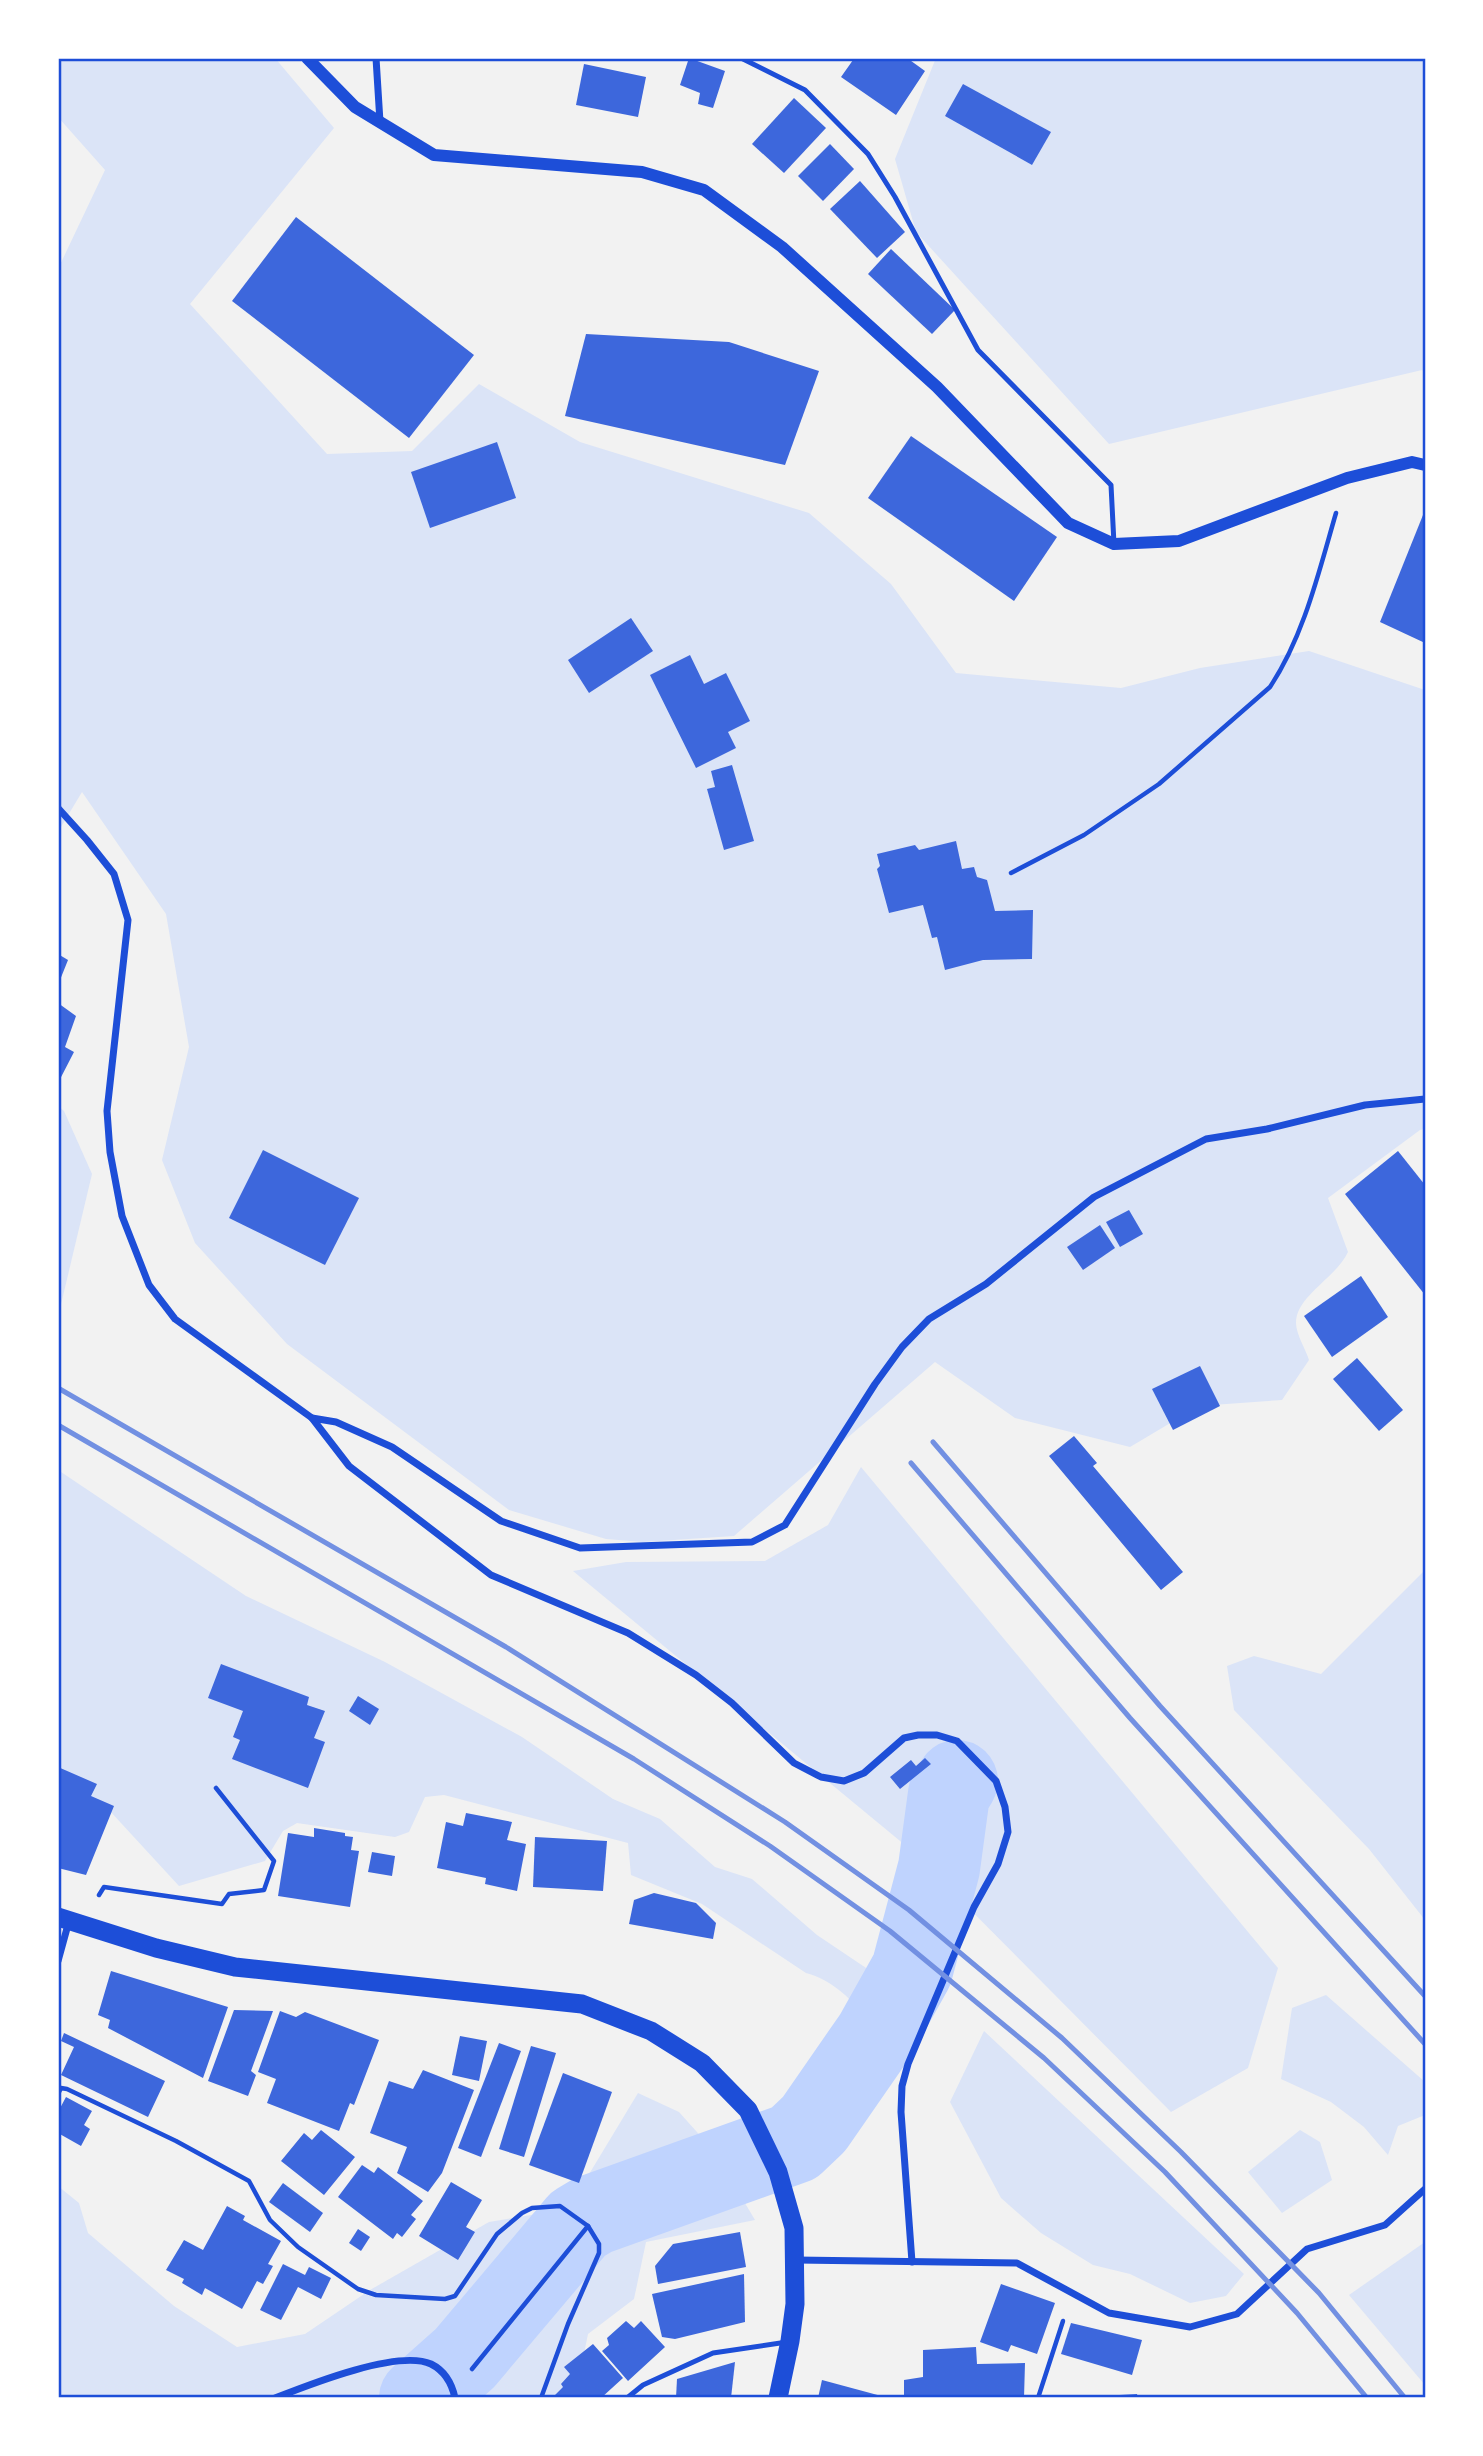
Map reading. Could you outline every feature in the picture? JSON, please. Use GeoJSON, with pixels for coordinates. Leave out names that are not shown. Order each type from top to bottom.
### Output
{"type":"FeatureCollection","features":[{"type":"Feature","properties":{"kind":"highway"},"geometry":{"type":"LineString","coordinates":[[63,1919],[156,1948],[235,1967],[582,2004],[651,2031],[702,2063],[748,2110],[778,2172],[794,2228],[795,2304],[778,2398]]}},
{"type":"Feature","properties":{"kind":"street"},"geometry":{"type":"LineString","coordinates":[[307,58],[355,107],[433,155],[642,172],[704,190],[782,247],[937,387],[1068,523],[1114,544],[1179,541],[1335,482],[1412,462],[1425,465]]}},
{"type":"Feature","properties":{"kind":"street"},"geometry":{"type":"LineString","coordinates":[[376,58],[380,122]]}},
{"type":"Feature","properties":{"kind":"street"},"geometry":{"type":"LineString","coordinates":[[58,808],[88,840],[114,874],[128,920],[107,1111],[110,1152],[122,1216],[149,1285],[175,1319],[312,1418],[349,1466],[491,1575],[628,1633],[696,1675],[732,1703],[794,1763],[821,1777],[844,1781],[863,1773],[904,1738],[937,1735],[957,1741],[996,1780],[1005,1807],[1008,1832],[998,1864],[974,1907],[908,2064],[902,2086],[901,2112],[912,2262]]}},
{"type":"Feature","properties":{"kind":"street"},"geometry":{"type":"LineString","coordinates":[[312,1418],[336,1422],[393,1447],[501,1521],[580,1549],[752,1542],[785,1525],[874,1384],[929,1319],[986,1284],[1094,1197],[1206,1139],[1267,1129],[1366,1105],[1425,1099]]}},
{"type":"Feature","properties":{"kind":"street"},"geometry":{"type":"LineString","coordinates":[[58,1961],[63,1919]]}},
{"type":"Feature","properties":{"kind":"street"},"geometry":{"type":"LineString","coordinates":[[795,2260],[1017,2263],[1109,2313],[1189,2326],[1237,2314],[1307,2249],[1385,2225],[1425,2189]]}},
{"type":"Feature","properties":{"kind":"street"},"geometry":{"type":"LineString","coordinates":[[275,2398],[321,2379],[394,2361],[411,2360],[430,2364],[446,2375],[455,2398]]}},
{"type":"Feature","properties":{"kind":"lane"},"geometry":{"type":"LineString","coordinates":[[741,58],[805,90],[867,154],[895,197],[978,350],[1111,485],[1114,544]]}},
{"type":"Feature","properties":{"kind":"lane"},"geometry":{"type":"LineString","coordinates":[[627,2398],[643,2385],[713,2353],[790,2341]]}},
{"type":"Feature","properties":{"kind":"path"},"geometry":{"type":"LineString","coordinates":[[1011,873],[1084,835],[1159,784],[1270,687],[1283,668],[1300,626],[1325,551],[1336,510],[1335,482]]}},
{"type":"Feature","properties":{"kind":"path"},"geometry":{"type":"LineString","coordinates":[[90,1927],[100,1892],[104,1887],[222,1904],[229,1894],[264,1891],[274,1861],[216,1788]]}},
{"type":"Feature","properties":{"kind":"path"},"geometry":{"type":"LineString","coordinates":[[58,2094],[61,2088],[67,2089],[176,2141],[249,2180],[270,2220],[298,2248],[358,2289],[376,2295],[445,2299],[455,2296],[497,2234],[532,2208],[559,2206],[588,2226],[599,2245],[599,2253],[568,2324],[541,2398]]}},
{"type":"Feature","properties":{"kind":"path"},"geometry":{"type":"LineString","coordinates":[[453,2389],[588,2226]]}},
{"type":"Feature","properties":{"kind":"path"},"geometry":{"type":"LineString","coordinates":[[1038,2398],[1072,2293]]}},
{"type":"Feature","properties":{"kind":"shaded area"},"geometry":{"type":"Polygon","coordinates":[[[58,58],[275,58],[334,128],[190,304],[327,454],[412,451],[479,384],[580,442],[809,513],[891,584],[956,673],[1121,688],[1200,668],[1309,651],[1425,690],[1425,1129],[1328,1198],[1348,1252],[1335,1270],[1302,1304],[1296,1327],[1309,1360],[1282,1400],[1199,1406],[1130,1447],[1015,1418],[935,1362],[734,1536],[643,1542],[606,1539],[509,1510],[287,1344],[195,1243],[162,1160],[189,1047],[166,914],[82,792],[58,832],[58,269],[105,170],[58,117],[58,58]]]}},
{"type":"Feature","properties":{"kind":"shaded area"},"geometry":{"type":"Polygon","coordinates":[[[936,58],[1425,58],[1425,372],[1422,370],[1109,444],[916,232],[895,159],[936,58]]]}},
{"type":"Feature","properties":{"kind":"shaded area"},"geometry":{"type":"Polygon","coordinates":[[[58,1106],[64,1111],[92,1174],[58,1317],[58,1106]]]}},
{"type":"Feature","properties":{"kind":"shaded area"},"geometry":{"type":"Polygon","coordinates":[[[861,1467],[1278,1968],[1248,2068],[1171,2112],[911,1850],[573,1571],[626,1562],[765,1561],[828,1525],[861,1467]]]}},
{"type":"Feature","properties":{"kind":"shaded area"},"geometry":{"type":"Polygon","coordinates":[[[58,1470],[246,1596],[385,1662],[522,1737],[613,1799],[660,1819],[715,1867],[752,1879],[817,1935],[887,1982],[881,2011],[864,2017],[846,1996],[831,1984],[806,1973],[702,1904],[631,1875],[628,1843],[444,1795],[425,1797],[409,1832],[395,1837],[297,1823],[283,1831],[265,1861],[179,1886],[109,1810],[58,1784],[58,1470]]]}},
{"type":"Feature","properties":{"kind":"shaded area"},"geometry":{"type":"Polygon","coordinates":[[[1425,1570],[1425,1920],[1369,1849],[1234,1710],[1227,1666],[1254,1656],[1321,1674],[1425,1570]]]}},
{"type":"Feature","properties":{"kind":"shaded area"},"geometry":{"type":"Polygon","coordinates":[[[1326,1995],[1425,2082],[1425,2115],[1398,2126],[1388,2155],[1364,2127],[1331,2102],[1281,2079],[1292,2008],[1326,1995]]]}},
{"type":"Feature","properties":{"kind":"shaded area"},"geometry":{"type":"Polygon","coordinates":[[[984,2031],[1244,2274],[1226,2296],[1190,2303],[1130,2274],[1093,2265],[1041,2233],[1001,2198],[950,2102],[984,2031]]]}},
{"type":"Feature","properties":{"kind":"shaded area"},"geometry":{"type":"Polygon","coordinates":[[[638,2093],[679,2112],[714,2151],[755,2220],[646,2242],[634,2299],[588,2334],[575,2398],[58,2398],[58,2186],[79,2203],[88,2233],[174,2306],[237,2347],[305,2334],[370,2290],[489,2222],[568,2209],[638,2093]]]}},
{"type":"Feature","properties":{"kind":"shaded area"},"geometry":{"type":"Polygon","coordinates":[[[1300,2130],[1320,2142],[1332,2180],[1282,2213],[1248,2172],[1300,2130]]]}},
{"type":"Feature","properties":{"kind":"shaded area"},"geometry":{"type":"Polygon","coordinates":[[[1425,2242],[1425,2385],[1349,2295],[1425,2242]]]}},
{"type":"Feature","properties":{"kind":"building"},"geometry":{"type":"Polygon","coordinates":[[[689,58],[725,71],[713,108],[698,104],[700,93],[680,85],[689,58]]]}},
{"type":"Feature","properties":{"kind":"building"},"geometry":{"type":"Polygon","coordinates":[[[849,58],[907,58],[925,71],[896,115],[841,77],[853,60],[849,58]]]}},
{"type":"Feature","properties":{"kind":"building"},"geometry":{"type":"Polygon","coordinates":[[[584,64],[646,77],[638,117],[576,105],[584,64]]]}},
{"type":"Feature","properties":{"kind":"building"},"geometry":{"type":"Polygon","coordinates":[[[963,84],[1051,132],[1032,165],[945,116],[963,84]]]}},
{"type":"Feature","properties":{"kind":"building"},"geometry":{"type":"Polygon","coordinates":[[[794,98],[826,128],[784,173],[752,144],[794,98]]]}},
{"type":"Feature","properties":{"kind":"building"},"geometry":{"type":"Polygon","coordinates":[[[830,144],[854,169],[823,201],[798,176],[830,144]]]}},
{"type":"Feature","properties":{"kind":"building"},"geometry":{"type":"Polygon","coordinates":[[[860,181],[905,232],[877,258],[830,209],[860,181]]]}},
{"type":"Feature","properties":{"kind":"building"},"geometry":{"type":"Polygon","coordinates":[[[296,217],[474,355],[409,438],[232,301],[296,217]]]}},
{"type":"Feature","properties":{"kind":"building"},"geometry":{"type":"Polygon","coordinates":[[[891,249],[955,310],[932,334],[868,274],[891,249]]]}},
{"type":"Feature","properties":{"kind":"building"},"geometry":{"type":"Polygon","coordinates":[[[586,334],[729,342],[819,371],[785,465],[565,416],[586,334]]]}},
{"type":"Feature","properties":{"kind":"building"},"geometry":{"type":"Polygon","coordinates":[[[911,436],[1057,537],[1014,601],[868,498],[911,436]]]}},
{"type":"Feature","properties":{"kind":"building"},"geometry":{"type":"Polygon","coordinates":[[[497,442],[516,498],[430,528],[411,472],[497,442]]]}},
{"type":"Feature","properties":{"kind":"building"},"geometry":{"type":"Polygon","coordinates":[[[1425,510],[1425,643],[1380,622],[1425,510]]]}},
{"type":"Feature","properties":{"kind":"building"},"geometry":{"type":"Polygon","coordinates":[[[631,618],[653,651],[589,693],[568,660],[631,618]]]}},
{"type":"Feature","properties":{"kind":"building"},"geometry":{"type":"Polygon","coordinates":[[[690,655],[704,684],[726,673],[750,721],[728,732],[736,748],[696,768],[650,675],[690,655]]]}},
{"type":"Feature","properties":{"kind":"building"},"geometry":{"type":"Polygon","coordinates":[[[732,765],[754,841],[724,850],[707,789],[715,787],[711,771],[732,765]]]}},
{"type":"Feature","properties":{"kind":"building"},"geometry":{"type":"Polygon","coordinates":[[[956,841],[962,869],[974,867],[977,877],[987,880],[995,911],[1033,910],[1032,959],[983,960],[945,970],[937,937],[932,938],[923,905],[889,913],[877,869],[880,866],[877,854],[915,845],[919,850],[956,841]]]}},
{"type":"Feature","properties":{"kind":"building"},"geometry":{"type":"Polygon","coordinates":[[[58,954],[68,960],[58,985],[58,954]]]}},
{"type":"Feature","properties":{"kind":"building"},"geometry":{"type":"Polygon","coordinates":[[[58,1003],[76,1016],[65,1047],[74,1052],[58,1083],[58,1003]]]}},
{"type":"Feature","properties":{"kind":"building"},"geometry":{"type":"Polygon","coordinates":[[[263,1150],[359,1198],[325,1265],[229,1218],[263,1150]]]}},
{"type":"Feature","properties":{"kind":"building"},"geometry":{"type":"Polygon","coordinates":[[[1398,1151],[1425,1185],[1425,1295],[1345,1194],[1398,1151]]]}},
{"type":"Feature","properties":{"kind":"building"},"geometry":{"type":"Polygon","coordinates":[[[1129,1210],[1143,1234],[1120,1247],[1106,1222],[1129,1210]]]}},
{"type":"Feature","properties":{"kind":"building"},"geometry":{"type":"Polygon","coordinates":[[[1100,1225],[1115,1248],[1083,1270],[1067,1247],[1100,1225]]]}},
{"type":"Feature","properties":{"kind":"building"},"geometry":{"type":"Polygon","coordinates":[[[1361,1276],[1388,1317],[1332,1357],[1304,1316],[1361,1276]]]}},
{"type":"Feature","properties":{"kind":"building"},"geometry":{"type":"Polygon","coordinates":[[[1357,1358],[1403,1410],[1379,1431],[1333,1379],[1357,1358]]]}},
{"type":"Feature","properties":{"kind":"building"},"geometry":{"type":"Polygon","coordinates":[[[1200,1366],[1220,1406],[1173,1430],[1152,1389],[1200,1366]]]}},
{"type":"Feature","properties":{"kind":"building"},"geometry":{"type":"Polygon","coordinates":[[[1074,1436],[1097,1463],[1093,1466],[1183,1572],[1161,1590],[1049,1456],[1074,1436]]]}},
{"type":"Feature","properties":{"kind":"building"},"geometry":{"type":"Polygon","coordinates":[[[221,1664],[309,1697],[307,1705],[325,1711],[314,1738],[325,1742],[308,1788],[232,1759],[240,1740],[233,1737],[243,1711],[208,1698],[221,1664]]]}},
{"type":"Feature","properties":{"kind":"building"},"geometry":{"type":"Polygon","coordinates":[[[358,1696],[379,1709],[370,1725],[349,1711],[358,1696]]]}},
{"type":"Feature","properties":{"kind":"building"},"geometry":{"type":"Polygon","coordinates":[[[925,1758],[931,1764],[900,1789],[890,1777],[911,1760],[916,1766],[925,1758]]]}},
{"type":"Feature","properties":{"kind":"building"},"geometry":{"type":"Polygon","coordinates":[[[58,1767],[97,1784],[91,1796],[114,1806],[86,1875],[58,1868],[58,1767]]]}},
{"type":"Feature","properties":{"kind":"building"},"geometry":{"type":"Polygon","coordinates":[[[466,1813],[512,1822],[507,1840],[526,1844],[517,1891],[485,1884],[486,1878],[437,1868],[446,1822],[463,1826],[466,1813]]]}},
{"type":"Feature","properties":{"kind":"building"},"geometry":{"type":"Polygon","coordinates":[[[314,1828],[353,1837],[351,1850],[359,1851],[350,1907],[278,1896],[288,1833],[314,1837],[314,1828]]]}},
{"type":"Feature","properties":{"kind":"building"},"geometry":{"type":"Polygon","coordinates":[[[535,1837],[607,1841],[603,1891],[533,1887],[535,1837]]]}},
{"type":"Feature","properties":{"kind":"building"},"geometry":{"type":"Polygon","coordinates":[[[372,1852],[395,1856],[392,1876],[368,1872],[372,1852]]]}},
{"type":"Feature","properties":{"kind":"building"},"geometry":{"type":"Polygon","coordinates":[[[654,1893],[696,1903],[716,1923],[713,1939],[629,1924],[634,1900],[654,1893]]]}},
{"type":"Feature","properties":{"kind":"building"},"geometry":{"type":"Polygon","coordinates":[[[111,1971],[228,2007],[203,2078],[108,2028],[110,2020],[98,2015],[111,1971]]]}},
{"type":"Feature","properties":{"kind":"building"},"geometry":{"type":"Polygon","coordinates":[[[234,2010],[273,2011],[251,2071],[256,2075],[248,2096],[208,2081],[234,2010]]]}},
{"type":"Feature","properties":{"kind":"building"},"geometry":{"type":"Polygon","coordinates":[[[280,2011],[296,2017],[305,2012],[379,2040],[354,2105],[350,2103],[339,2131],[267,2103],[276,2079],[258,2072],[280,2011]]]}},
{"type":"Feature","properties":{"kind":"building"},"geometry":{"type":"Polygon","coordinates":[[[64,2033],[165,2081],[148,2117],[61,2075],[74,2047],[61,2041],[64,2033]]]}},
{"type":"Feature","properties":{"kind":"building"},"geometry":{"type":"Polygon","coordinates":[[[460,2036],[487,2041],[479,2081],[452,2075],[460,2036]]]}},
{"type":"Feature","properties":{"kind":"building"},"geometry":{"type":"Polygon","coordinates":[[[499,2043],[521,2051],[481,2157],[458,2148],[499,2043]]]}},
{"type":"Feature","properties":{"kind":"building"},"geometry":{"type":"Polygon","coordinates":[[[531,2046],[556,2053],[524,2157],[499,2149],[531,2046]]]}},
{"type":"Feature","properties":{"kind":"building"},"geometry":{"type":"Polygon","coordinates":[[[423,2070],[474,2090],[442,2173],[428,2192],[397,2173],[407,2147],[370,2133],[389,2081],[413,2089],[423,2070]]]}},
{"type":"Feature","properties":{"kind":"building"},"geometry":{"type":"Polygon","coordinates":[[[563,2073],[612,2092],[579,2183],[529,2165],[563,2073]]]}},
{"type":"Feature","properties":{"kind":"building"},"geometry":{"type":"Polygon","coordinates":[[[66,2097],[92,2111],[84,2125],[90,2129],[81,2146],[58,2133],[58,2112],[66,2097]]]}},
{"type":"Feature","properties":{"kind":"building"},"geometry":{"type":"Polygon","coordinates":[[[321,2130],[355,2157],[324,2195],[281,2161],[304,2133],[312,2140],[321,2130]]]}},
{"type":"Feature","properties":{"kind":"building"},"geometry":{"type":"Polygon","coordinates":[[[362,2165],[374,2173],[378,2167],[423,2201],[411,2215],[416,2219],[402,2237],[397,2233],[393,2239],[338,2197],[362,2165]]]}},
{"type":"Feature","properties":{"kind":"building"},"geometry":{"type":"Polygon","coordinates":[[[451,2182],[482,2200],[466,2227],[475,2232],[458,2260],[419,2236],[451,2182]]]}},
{"type":"Feature","properties":{"kind":"building"},"geometry":{"type":"Polygon","coordinates":[[[283,2183],[323,2213],[310,2232],[269,2202],[283,2183]]]}},
{"type":"Feature","properties":{"kind":"building"},"geometry":{"type":"Polygon","coordinates":[[[227,2206],[245,2216],[243,2220],[281,2241],[268,2264],[273,2266],[263,2284],[257,2281],[242,2309],[205,2288],[202,2295],[182,2283],[184,2279],[166,2270],[184,2240],[203,2250],[227,2206]]]}},
{"type":"Feature","properties":{"kind":"building"},"geometry":{"type":"Polygon","coordinates":[[[358,2229],[370,2237],[361,2251],[349,2243],[358,2229]]]}},
{"type":"Feature","properties":{"kind":"building"},"geometry":{"type":"Polygon","coordinates":[[[740,2232],[746,2267],[658,2284],[655,2266],[673,2244],[740,2232]]]}},
{"type":"Feature","properties":{"kind":"building"},"geometry":{"type":"Polygon","coordinates":[[[283,2264],[305,2275],[309,2267],[331,2278],[321,2299],[298,2287],[281,2320],[260,2310],[283,2264]]]}},
{"type":"Feature","properties":{"kind":"building"},"geometry":{"type":"Polygon","coordinates":[[[744,2274],[745,2322],[675,2339],[662,2337],[652,2294],[744,2274]]]}},
{"type":"Feature","properties":{"kind":"building"},"geometry":{"type":"Polygon","coordinates":[[[1001,2284],[1055,2303],[1037,2354],[1011,2345],[1008,2352],[980,2342],[1001,2284]]]}},
{"type":"Feature","properties":{"kind":"building"},"geometry":{"type":"Polygon","coordinates":[[[626,2321],[634,2328],[641,2321],[665,2347],[628,2381],[602,2351],[609,2345],[607,2338],[626,2321]]]}},
{"type":"Feature","properties":{"kind":"building"},"geometry":{"type":"Polygon","coordinates":[[[1071,2323],[1142,2340],[1132,2375],[1061,2354],[1071,2323]]]}},
{"type":"Feature","properties":{"kind":"building"},"geometry":{"type":"Polygon","coordinates":[[[593,2344],[623,2378],[601,2398],[556,2398],[554,2396],[563,2387],[561,2384],[570,2374],[564,2367],[593,2344]]]}},
{"type":"Feature","properties":{"kind":"building"},"geometry":{"type":"Polygon","coordinates":[[[976,2347],[977,2364],[1025,2363],[1024,2398],[904,2398],[904,2380],[923,2377],[923,2350],[976,2347]]]}},
{"type":"Feature","properties":{"kind":"building"},"geometry":{"type":"Polygon","coordinates":[[[735,2362],[731,2398],[676,2398],[677,2379],[735,2362]]]}},
{"type":"Feature","properties":{"kind":"building"},"geometry":{"type":"Polygon","coordinates":[[[822,2380],[885,2397],[885,2398],[818,2398],[822,2380]]]}},
{"type":"Feature","properties":{"kind":"building"},"geometry":{"type":"Polygon","coordinates":[[[1137,2394],[1138,2398],[1102,2398],[1102,2396],[1137,2394]]]}},
{"type":"Feature","properties":{"kind":"waterway"},"geometry":{"type":"LineString","coordinates":[[420,2398],[465,2358],[578,2224],[593,2215],[794,2143],[814,2124],[875,2036],[912,1970],[939,1868],[949,1794],[957,1781]]}},
{"type":"Feature","properties":{"kind":"railway"},"geometry":{"type":"LineString","coordinates":[[58,1388],[506,1647],[785,1822],[909,1910],[1062,2038],[1181,2152],[1319,2293],[1405,2398]]}},
{"type":"Feature","properties":{"kind":"railway"},"geometry":{"type":"LineString","coordinates":[[58,1425],[634,1759],[770,1846],[890,1931],[1044,2058],[1165,2172],[1297,2313],[1367,2398]]}},
{"type":"Feature","properties":{"kind":"railway"},"geometry":{"type":"LineString","coordinates":[[933,1442],[1160,1706],[1425,1996]]}},
{"type":"Feature","properties":{"kind":"railway"},"geometry":{"type":"LineString","coordinates":[[911,1463],[1130,1718],[1425,2044]]}}]}
